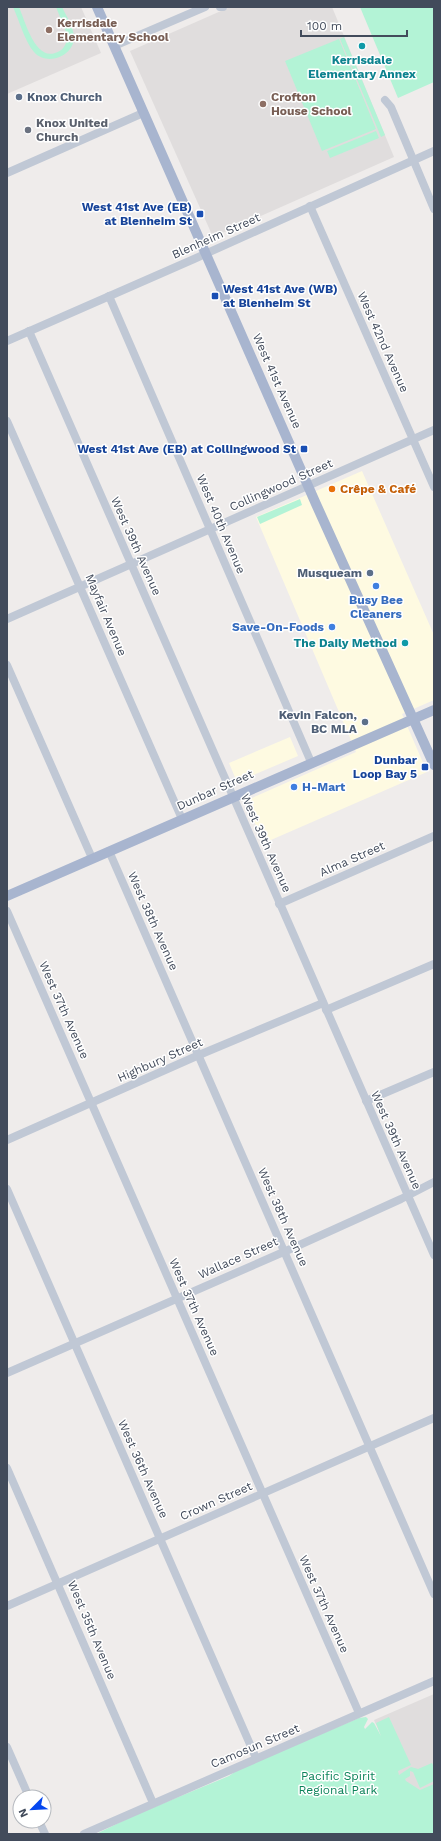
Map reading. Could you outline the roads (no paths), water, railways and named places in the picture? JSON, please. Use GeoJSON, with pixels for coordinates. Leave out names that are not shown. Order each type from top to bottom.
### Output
{"type":"FeatureCollection","features":[{"type":"Feature","properties":{"kind":"main road","name":"West 41st Avenue"},"geometry":{"type":"LineString","coordinates":[[97,7],[308,485],[434,765]]}},
{"type":"Feature","properties":{"kind":"main road","name":"Dunbar Street"},"geometry":{"type":"LineString","coordinates":[[7,896],[311,762],[434,710]]}},
{"type":"Feature","properties":{"kind":"street"},"geometry":{"type":"LineString","coordinates":[[114,46],[205,7]]}},
{"type":"Feature","properties":{"kind":"street"},"geometry":{"type":"LineString","coordinates":[[385,100],[391,107],[434,209]]}},
{"type":"Feature","properties":{"kind":"street"},"geometry":{"type":"LineString","coordinates":[[7,173],[143,113]]}},
{"type":"Feature","properties":{"kind":"street","name":"Blenheim Street"},"geometry":{"type":"LineString","coordinates":[[7,341],[207,254],[434,151]]}},
{"type":"Feature","properties":{"kind":"street","name":"West 42nd Avenue"},"geometry":{"type":"LineString","coordinates":[[310,206],[434,487]]}},
{"type":"Feature","properties":{"kind":"street","name":"West 40th Avenue"},"geometry":{"type":"LineString","coordinates":[[108,296],[311,762]]}},
{"type":"Feature","properties":{"kind":"street","name":"West 39th Avenue"},"geometry":{"type":"LineString","coordinates":[[29,331],[434,1255]]}},
{"type":"Feature","properties":{"kind":"street","name":"Mayfair Avenue"},"geometry":{"type":"LineString","coordinates":[[7,421],[182,819]]}},
{"type":"Feature","properties":{"kind":"street","name":"Collingwood Street"},"geometry":{"type":"LineString","coordinates":[[7,619],[434,430]]}},
{"type":"Feature","properties":{"kind":"street"},"geometry":{"type":"LineString","coordinates":[[7,665],[92,858]]}},
{"type":"Feature","properties":{"kind":"street","name":"Alma Street"},"geometry":{"type":"LineString","coordinates":[[279,904],[434,836]]}},
{"type":"Feature","properties":{"kind":"street","name":"West 38th Avenue"},"geometry":{"type":"LineString","coordinates":[[109,851],[434,1594]]}},
{"type":"Feature","properties":{"kind":"street","name":"West 37th Avenue"},"geometry":{"type":"LineString","coordinates":[[7,911],[359,1713]]}},
{"type":"Feature","properties":{"kind":"street","name":"Highbury Street"},"geometry":{"type":"LineString","coordinates":[[7,1140],[199,1055],[434,964]]}},
{"type":"Feature","properties":{"kind":"street"},"geometry":{"type":"LineString","coordinates":[[366,1101],[434,1072]]}},
{"type":"Feature","properties":{"kind":"street","name":"Wallace Street"},"geometry":{"type":"LineString","coordinates":[[7,1373],[285,1251],[434,1182]]}},
{"type":"Feature","properties":{"kind":"street","name":"West 36th Avenue"},"geometry":{"type":"LineString","coordinates":[[7,1189],[256,1758]]}},
{"type":"Feature","properties":{"kind":"street","name":"Crown Street"},"geometry":{"type":"LineString","coordinates":[[7,1606],[434,1418]]}},
{"type":"Feature","properties":{"kind":"street","name":"West 35th Avenue"},"geometry":{"type":"LineString","coordinates":[[7,1468],[153,1803]]}},
{"type":"Feature","properties":{"kind":"street","name":"Camosun Street"},"geometry":{"type":"LineString","coordinates":[[84,1834],[434,1681]]}},
{"type":"Feature","properties":{"kind":"street"},"geometry":{"type":"LineString","coordinates":[[7,1747],[25,1789]]}},
{"type":"Feature","properties":{"kind":"place","name":"Kerrisdale Elementary School"},"geometry":{"type":"Point","coordinates":[49,30]}},
{"type":"Feature","properties":{"kind":"place","name":"Kerrisdale Elementary Annex"},"geometry":{"type":"Point","coordinates":[362,46]}},
{"type":"Feature","properties":{"kind":"place","name":"Knox Church"},"geometry":{"type":"Point","coordinates":[19,97]}},
{"type":"Feature","properties":{"kind":"place","name":"Crofton House School"},"geometry":{"type":"Point","coordinates":[263,104]}},
{"type":"Feature","properties":{"kind":"place","name":"Knox United Church"},"geometry":{"type":"Point","coordinates":[28,130]}},
{"type":"Feature","properties":{"kind":"place","name":"West 41st Ave (EB) at Blenheim St"},"geometry":{"type":"Point","coordinates":[200,214]}},
{"type":"Feature","properties":{"kind":"place","name":"West 41st Ave (WB) at Blenheim St"},"geometry":{"type":"Point","coordinates":[215,296]}},
{"type":"Feature","properties":{"kind":"place","name":"West 41st Ave (EB) at Collingwood St"},"geometry":{"type":"Point","coordinates":[304,449]}},
{"type":"Feature","properties":{"kind":"place","name":"Crêpe & Café"},"geometry":{"type":"Point","coordinates":[332,489]}},
{"type":"Feature","properties":{"kind":"place","name":"Musqueam"},"geometry":{"type":"Point","coordinates":[370,573]}},
{"type":"Feature","properties":{"kind":"place","name":"Busy Bee Cleaners"},"geometry":{"type":"Point","coordinates":[376,586]}},
{"type":"Feature","properties":{"kind":"place","name":"Save-On-Foods"},"geometry":{"type":"Point","coordinates":[332,627]}},
{"type":"Feature","properties":{"kind":"place","name":"The Daily Method"},"geometry":{"type":"Point","coordinates":[405,643]}},
{"type":"Feature","properties":{"kind":"place","name":"Kevin Falcon, BC MLA"},"geometry":{"type":"Point","coordinates":[365,722]}},
{"type":"Feature","properties":{"kind":"place","name":"Dunbar Loop Bay 5"},"geometry":{"type":"Point","coordinates":[425,767]}},
{"type":"Feature","properties":{"kind":"place","name":"H-Mart"},"geometry":{"type":"Point","coordinates":[294,787]}},
{"type":"Feature","properties":{"kind":"park label","name":"Pacific Spirit Regional Park"},"geometry":{"type":"Point","coordinates":[338,1783]}}]}
